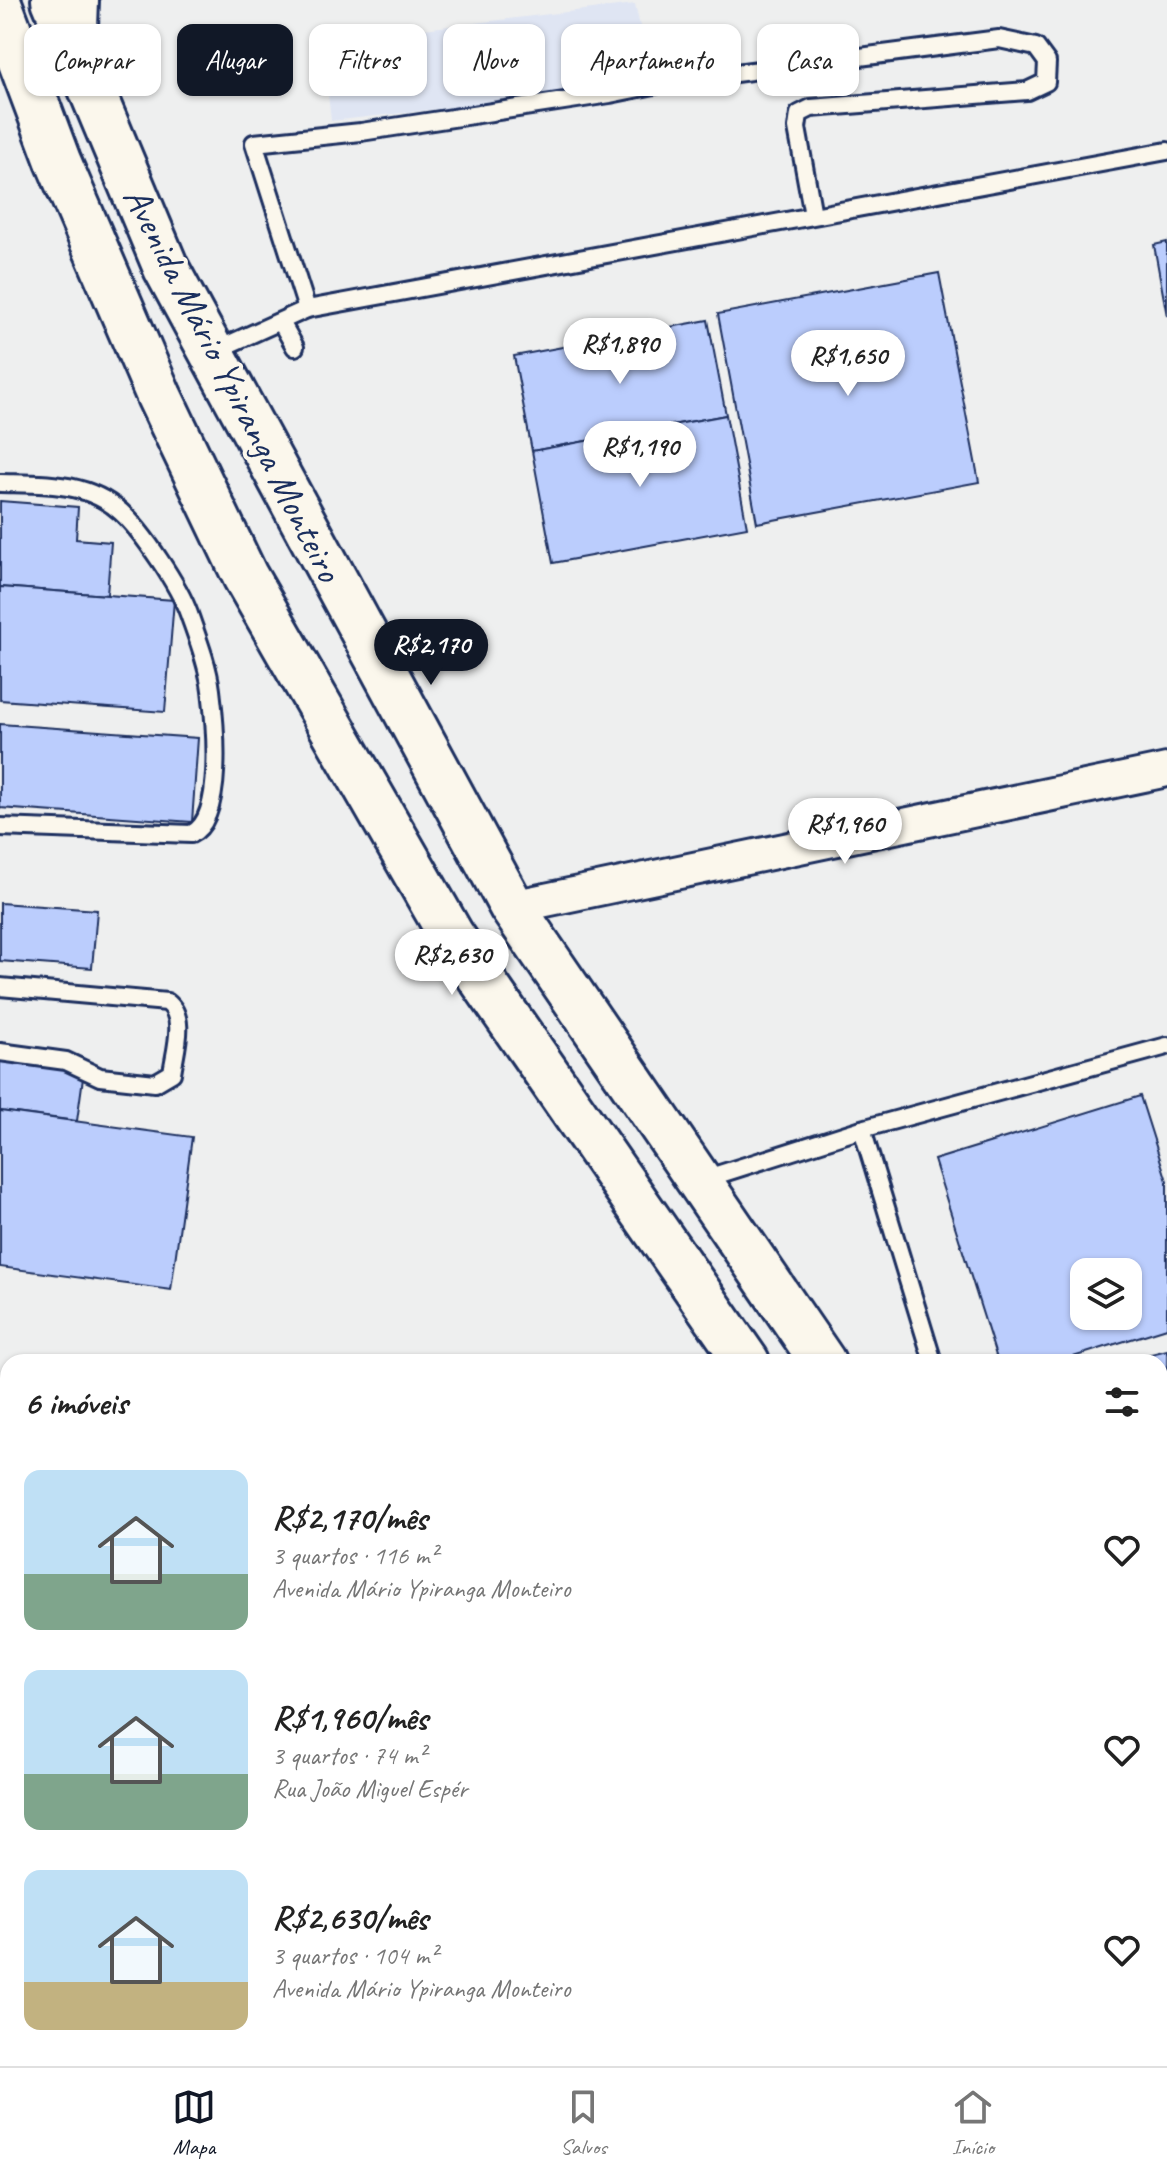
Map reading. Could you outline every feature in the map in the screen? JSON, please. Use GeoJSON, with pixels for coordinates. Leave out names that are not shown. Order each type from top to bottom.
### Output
{"type":"FeatureCollection","features":[{"type":"Feature","properties":{"kind":"main road","name":"Avenida Mário Ypiranga Monteiro"},"geometry":{"type":"LineString","coordinates":[[54,0],[63,24]]}},
{"type":"Feature","properties":{"kind":"main road","name":"Avenida Mário Ypiranga Monteiro"},"geometry":{"type":"LineString","coordinates":[[0,6],[58,161],[146,366],[245,576],[451,935],[741,1354]]}},
{"type":"Feature","properties":{"kind":"main road","name":"Avenida Mário Ypiranga Monteiro"},"geometry":{"type":"LineString","coordinates":[[92,96],[166,268],[209,353],[512,907],[818,1354]]}},
{"type":"Feature","properties":{"kind":"street"},"geometry":{"type":"LineString","coordinates":[[81,24],[82,0]]}},
{"type":"Feature","properties":{"kind":"street"},"geometry":{"type":"LineString","coordinates":[[512,907],[1167,770]]}},
{"type":"Feature","properties":{"kind":"lane"},"geometry":{"type":"LineString","coordinates":[[307,309],[254,143],[361,132],[610,94],[674,81],[999,39],[1036,47],[1047,62],[1046,82],[1027,91],[811,108],[799,114],[797,128],[813,215]]}},
{"type":"Feature","properties":{"kind":"lane"},"geometry":{"type":"LineString","coordinates":[[209,353],[307,309],[1167,151]]}},
{"type":"Feature","properties":{"kind":"lane"},"geometry":{"type":"LineString","coordinates":[[281,322],[295,347]]}},
{"type":"Feature","properties":{"kind":"lane"},"geometry":{"type":"LineString","coordinates":[[0,483],[82,488],[121,512],[168,574],[188,612],[211,688],[216,774],[208,815],[200,830],[191,834],[0,827]]}},
{"type":"Feature","properties":{"kind":"lane"},"geometry":{"type":"LineString","coordinates":[[0,987],[167,1002],[175,1009],[179,1019],[172,1073],[155,1083],[100,1077],[66,1061],[0,1052]]}},
{"type":"Feature","properties":{"kind":"lane"},"geometry":{"type":"LineString","coordinates":[[700,1180],[862,1129],[1167,1046]]}},
{"type":"Feature","properties":{"kind":"lane"},"geometry":{"type":"LineString","coordinates":[[862,1129],[931,1354]]}},
{"type":"Feature","properties":{"kind":"shaded area"},"geometry":{"type":"Polygon","coordinates":[[[635,4],[639,24],[561,24],[561,95],[331,121],[328,96],[427,96],[427,29],[443,27],[443,96],[545,96],[545,24],[466,24],[635,4]]]}},
{"type":"Feature","properties":{"kind":"building"},"geometry":{"type":"Polygon","coordinates":[[[1167,242],[1167,316],[1154,245],[1167,242]]]}},
{"type":"Feature","properties":{"kind":"building"},"geometry":{"type":"Polygon","coordinates":[[[939,273],[979,482],[757,523],[718,314],[939,273]]]}},
{"type":"Feature","properties":{"kind":"building"},"geometry":{"type":"Polygon","coordinates":[[[708,320],[726,415],[532,451],[514,356],[708,320]]]}},
{"type":"Feature","properties":{"kind":"building"},"geometry":{"type":"Polygon","coordinates":[[[726,415],[747,527],[553,563],[532,451],[726,415]]]}},
{"type":"Feature","properties":{"kind":"building"},"geometry":{"type":"Polygon","coordinates":[[[0,501],[78,507],[76,539],[111,542],[107,595],[0,587],[0,501]]]}},
{"type":"Feature","properties":{"kind":"building"},"geometry":{"type":"Polygon","coordinates":[[[0,587],[174,600],[165,712],[0,700],[0,587]]]}},
{"type":"Feature","properties":{"kind":"building"},"geometry":{"type":"Polygon","coordinates":[[[0,724],[198,738],[192,822],[0,808],[0,724]]]}},
{"type":"Feature","properties":{"kind":"building"},"geometry":{"type":"Polygon","coordinates":[[[0,903],[97,910],[92,968],[0,961],[0,903]]]}},
{"type":"Feature","properties":{"kind":"building"},"geometry":{"type":"Polygon","coordinates":[[[0,1056],[75,1067],[83,1078],[77,1121],[0,1111],[0,1056]]]}},
{"type":"Feature","properties":{"kind":"building"},"geometry":{"type":"Polygon","coordinates":[[[1140,1096],[1167,1181],[1167,1328],[1083,1354],[995,1354],[934,1160],[1140,1096]]]}},
{"type":"Feature","properties":{"kind":"building"},"geometry":{"type":"Polygon","coordinates":[[[0,1111],[192,1137],[171,1290],[0,1267],[0,1111]]]}}]}
